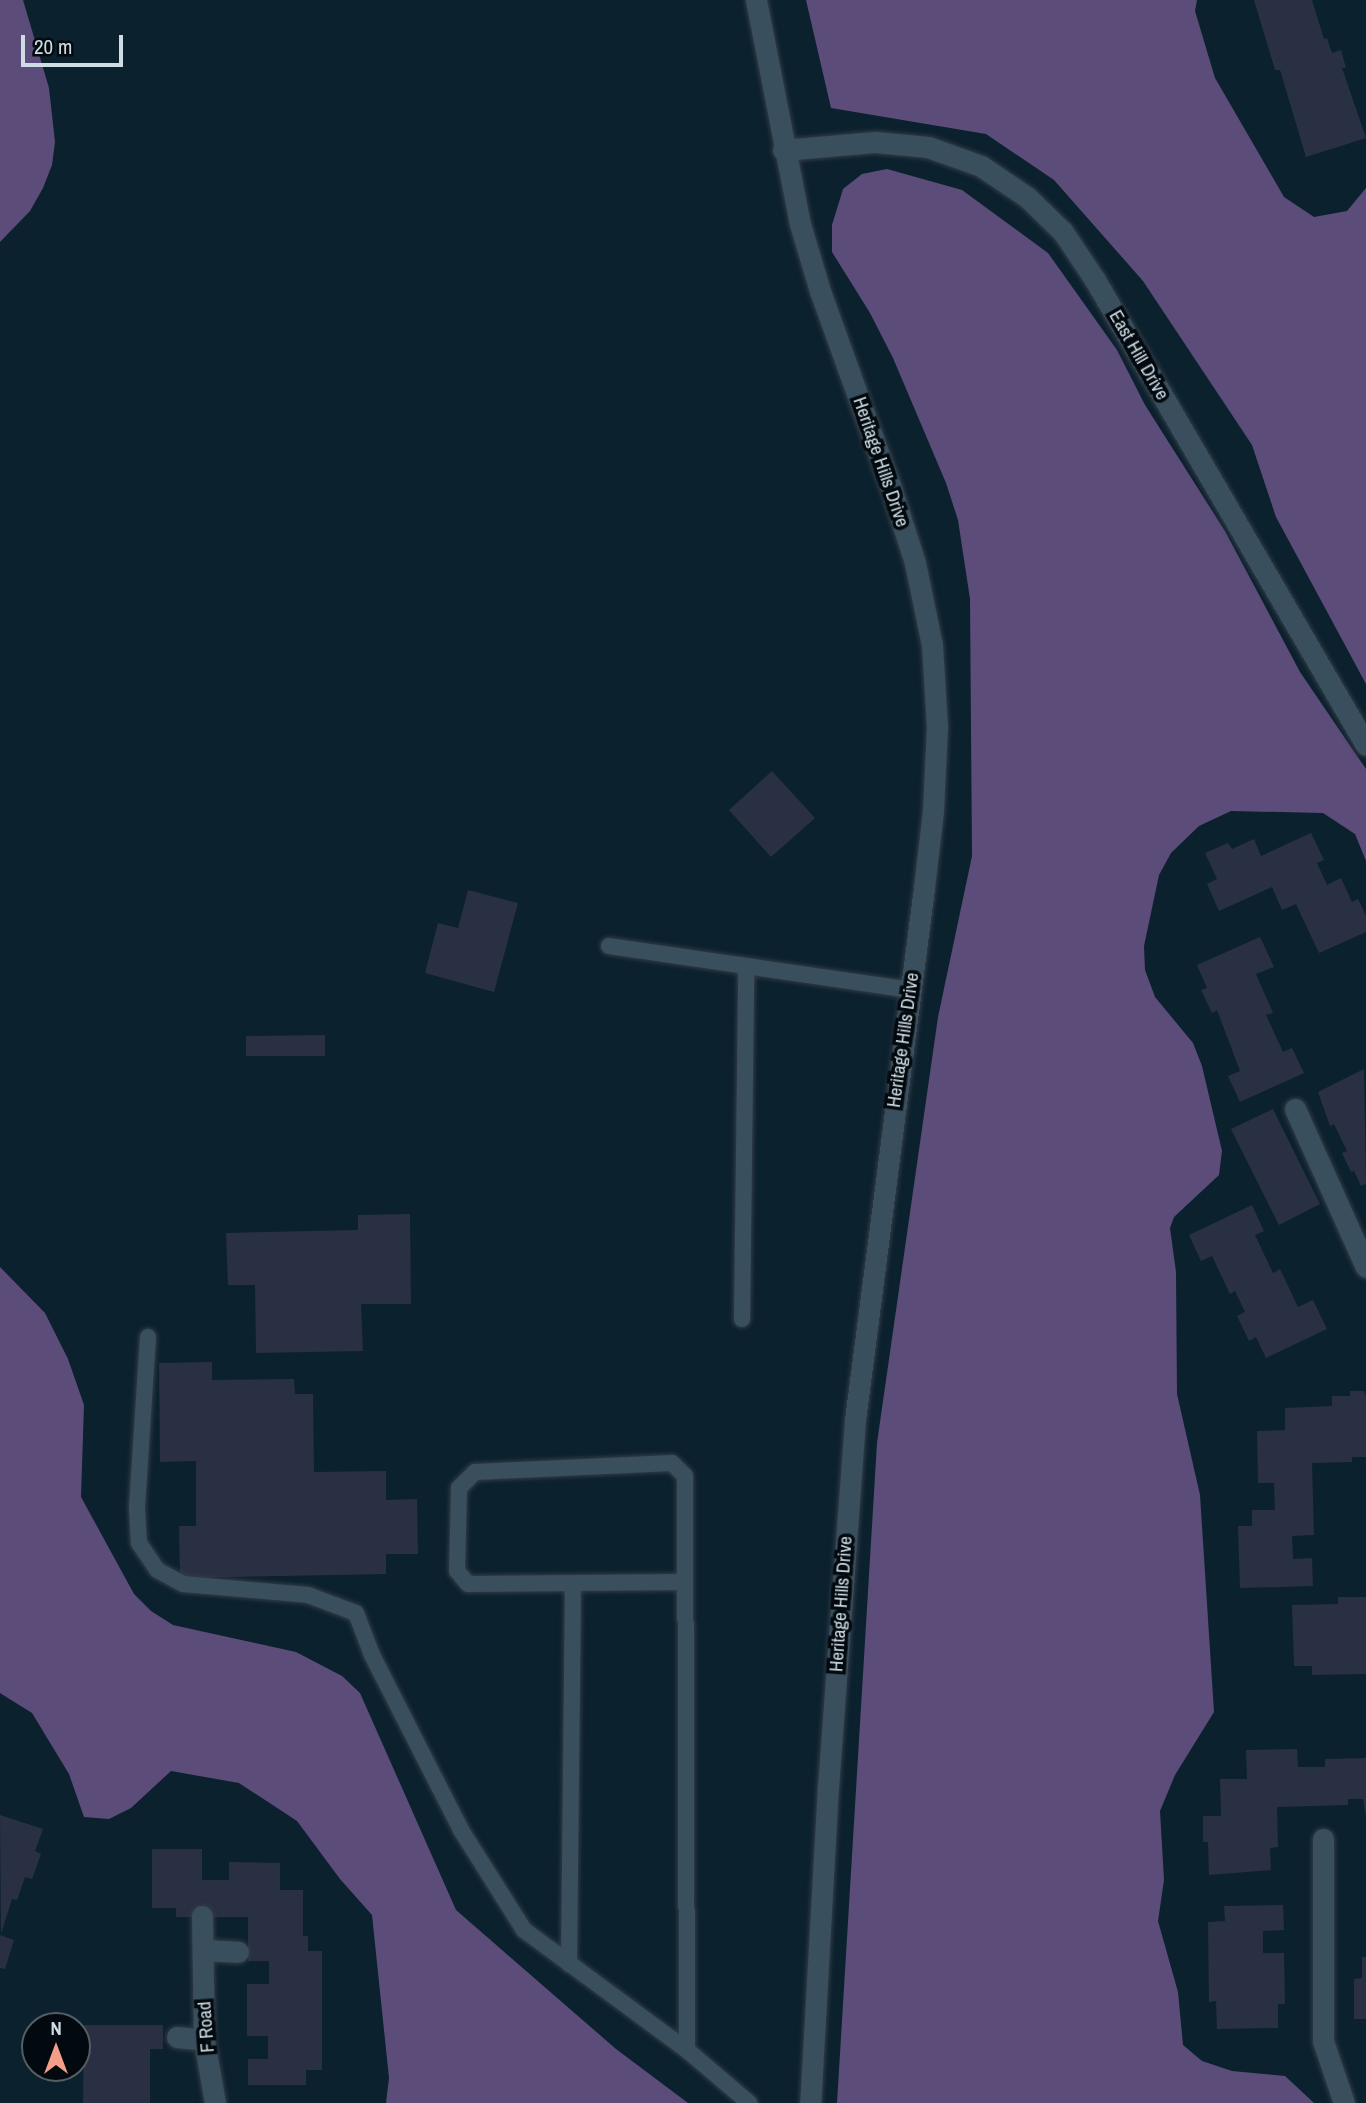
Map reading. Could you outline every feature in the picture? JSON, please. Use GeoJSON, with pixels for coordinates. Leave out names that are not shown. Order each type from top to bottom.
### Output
{"type":"FeatureCollection","features":[{"type":"Feature","properties":{"kind":"street","name":"Heritage Hills Drive"},"geometry":{"type":"LineString","coordinates":[[757,0],[783,150],[800,224],[820,291],[890,485],[915,563],[932,645],[937,726],[933,811],[855,1420],[826,1812],[810,2103]]}},
{"type":"Feature","properties":{"kind":"street","name":"East Hill Drive"},"geometry":{"type":"LineString","coordinates":[[783,150],[875,142],[928,148],[981,166],[1027,197],[1063,232],[1095,280],[1366,745]]}},
{"type":"Feature","properties":{"kind":"street"},"geometry":{"type":"LineString","coordinates":[[1295,1109],[1366,1267]]}},
{"type":"Feature","properties":{"kind":"street"},"geometry":{"type":"LineString","coordinates":[[1323,1839],[1323,2041],[1344,2103]]}},
{"type":"Feature","properties":{"kind":"street","name":"F Road"},"geometry":{"type":"LineString","coordinates":[[202,1916],[204,2040],[215,2103]]}},
{"type":"Feature","properties":{"kind":"street"},"geometry":{"type":"LineString","coordinates":[[203,1950],[238,1952]]}},
{"type":"Feature","properties":{"kind":"street"},"geometry":{"type":"LineString","coordinates":[[177,2037],[204,2040]]}},
{"type":"Feature","properties":{"kind":"lane"},"geometry":{"type":"LineString","coordinates":[[608,946],[910,990]]}},
{"type":"Feature","properties":{"kind":"lane"},"geometry":{"type":"LineString","coordinates":[[742,1320],[747,967]]}},
{"type":"Feature","properties":{"kind":"lane"},"geometry":{"type":"LineString","coordinates":[[148,1336],[137,1508],[139,1544],[157,1570],[183,1584],[308,1595],[356,1613],[372,1655],[461,1830],[524,1930],[687,2050],[749,2103]]}},
{"type":"Feature","properties":{"kind":"lane"},"geometry":{"type":"LineString","coordinates":[[684,1581],[468,1584],[457,1571],[460,1488],[475,1472],[671,1463],[685,1476],[687,2050]]}},
{"type":"Feature","properties":{"kind":"lane"},"geometry":{"type":"LineString","coordinates":[[569,1964],[573,1583]]}},
{"type":"Feature","properties":{"kind":"shaded area"},"geometry":{"type":"Polygon","coordinates":[[[0,0],[23,0],[49,88],[55,142],[52,165],[43,188],[30,211],[0,242],[0,0]]]}},
{"type":"Feature","properties":{"kind":"shaded area"},"geometry":{"type":"Polygon","coordinates":[[[806,0],[1197,0],[1195,11],[1215,78],[1284,197],[1314,217],[1347,211],[1366,188],[1366,684],[1276,517],[1252,445],[1143,281],[1054,180],[986,134],[831,108],[806,0]]]}},
{"type":"Feature","properties":{"kind":"shaded area"},"geometry":{"type":"Polygon","coordinates":[[[887,169],[962,190],[1048,253],[1117,350],[1145,405],[1225,531],[1300,672],[1366,769],[1366,861],[1355,834],[1323,813],[1231,811],[1199,826],[1171,853],[1159,875],[1144,946],[1145,970],[1155,997],[1193,1043],[1202,1066],[1222,1151],[1219,1175],[1174,1217],[1170,1228],[1176,1272],[1177,1394],[1200,1495],[1214,1712],[1175,1775],[1160,1811],[1164,1880],[1158,1921],[1178,1992],[1183,2045],[1202,2061],[1232,2071],[1285,2076],[1314,2103],[837,2103],[877,1443],[938,1017],[972,856],[970,599],[958,520],[946,483],[893,358],[870,313],[832,252],[832,225],[843,189],[862,174],[887,169]]]}},
{"type":"Feature","properties":{"kind":"shaded area"},"geometry":{"type":"Polygon","coordinates":[[[0,1267],[45,1313],[68,1359],[84,1405],[81,1497],[134,1594],[151,1611],[173,1625],[296,1652],[342,1676],[360,1693],[456,1910],[616,2049],[688,2103],[386,2103],[389,2078],[372,1915],[340,1879],[297,1821],[239,1783],[171,1771],[131,1808],[109,1819],[84,1817],[69,1774],[32,1713],[0,1693],[0,1267]]]}},
{"type":"Feature","properties":{"kind":"building"},"geometry":{"type":"Polygon","coordinates":[[[1254,0],[1312,0],[1324,39],[1327,38],[1332,53],[1341,50],[1346,68],[1342,68],[1366,138],[1306,157],[1280,70],[1275,70],[1254,0]]]}},
{"type":"Feature","properties":{"kind":"building"},"geometry":{"type":"Polygon","coordinates":[[[772,771],[815,818],[771,857],[729,810],[772,771]]]}},
{"type":"Feature","properties":{"kind":"building"},"geometry":{"type":"Polygon","coordinates":[[[1311,833],[1324,860],[1317,863],[1327,885],[1341,878],[1352,902],[1358,899],[1366,916],[1366,932],[1319,953],[1296,904],[1282,910],[1272,887],[1219,911],[1207,884],[1217,879],[1205,853],[1228,843],[1232,849],[1254,839],[1261,856],[1311,833]]]}},
{"type":"Feature","properties":{"kind":"building"},"geometry":{"type":"Polygon","coordinates":[[[468,890],[518,903],[494,992],[425,973],[438,923],[458,928],[468,890]]]}},
{"type":"Feature","properties":{"kind":"building"},"geometry":{"type":"Polygon","coordinates":[[[1260,937],[1274,967],[1256,974],[1273,1013],[1266,1015],[1283,1052],[1292,1048],[1304,1073],[1240,1102],[1228,1076],[1240,1071],[1217,1010],[1212,1013],[1201,990],[1207,988],[1197,965],[1260,937]]]}},
{"type":"Feature","properties":{"kind":"building"},"geometry":{"type":"Polygon","coordinates":[[[325,1035],[325,1056],[246,1056],[246,1036],[325,1035]]]}},
{"type":"Feature","properties":{"kind":"building"},"geometry":{"type":"Polygon","coordinates":[[[1364,1069],[1366,1184],[1361,1186],[1342,1153],[1347,1151],[1334,1124],[1330,1126],[1318,1092],[1364,1069]]]}},
{"type":"Feature","properties":{"kind":"building"},"geometry":{"type":"Polygon","coordinates":[[[1273,1109],[1320,1204],[1279,1225],[1231,1129],[1273,1109]]]}},
{"type":"Feature","properties":{"kind":"building"},"geometry":{"type":"Polygon","coordinates":[[[1252,1205],[1264,1231],[1255,1235],[1273,1273],[1280,1269],[1298,1307],[1313,1300],[1327,1329],[1266,1358],[1256,1337],[1249,1341],[1237,1316],[1245,1312],[1235,1291],[1230,1294],[1212,1256],[1201,1261],[1189,1235],[1252,1205]]]}},
{"type":"Feature","properties":{"kind":"building"},"geometry":{"type":"Polygon","coordinates":[[[410,1214],[411,1304],[361,1304],[363,1351],[256,1353],[255,1285],[228,1285],[226,1233],[358,1230],[358,1215],[410,1214]]]}},
{"type":"Feature","properties":{"kind":"building"},"geometry":{"type":"Polygon","coordinates":[[[212,1362],[212,1380],[294,1379],[295,1394],[313,1394],[314,1472],[386,1471],[386,1500],[417,1499],[418,1554],[386,1554],[386,1574],[180,1578],[179,1526],[196,1526],[196,1461],[160,1462],[159,1363],[212,1362]]]}},
{"type":"Feature","properties":{"kind":"building"},"geometry":{"type":"Polygon","coordinates":[[[1350,1391],[1364,1391],[1366,1396],[1366,1457],[1352,1457],[1352,1462],[1312,1463],[1314,1535],[1292,1536],[1293,1559],[1312,1558],[1313,1586],[1240,1588],[1238,1526],[1252,1526],[1252,1510],[1275,1510],[1274,1483],[1258,1483],[1257,1431],[1285,1430],[1285,1408],[1332,1406],[1332,1396],[1350,1396],[1350,1391]]]}},
{"type":"Feature","properties":{"kind":"building"},"geometry":{"type":"Polygon","coordinates":[[[1338,1597],[1366,1597],[1366,1674],[1312,1675],[1312,1666],[1294,1666],[1292,1605],[1338,1604],[1338,1597]]]}},
{"type":"Feature","properties":{"kind":"building"},"geometry":{"type":"Polygon","coordinates":[[[1297,1749],[1298,1767],[1325,1767],[1325,1759],[1366,1758],[1366,1816],[1363,1799],[1348,1799],[1348,1805],[1277,1807],[1278,1847],[1270,1848],[1271,1870],[1209,1875],[1208,1842],[1203,1842],[1203,1816],[1221,1816],[1220,1779],[1247,1779],[1246,1750],[1297,1749]]]}},
{"type":"Feature","properties":{"kind":"building"},"geometry":{"type":"Polygon","coordinates":[[[0,1815],[43,1829],[35,1851],[41,1854],[32,1879],[25,1877],[17,1900],[12,1899],[1,1934],[0,1815]]]}},
{"type":"Feature","properties":{"kind":"building"},"geometry":{"type":"Polygon","coordinates":[[[152,1849],[202,1849],[202,1880],[229,1880],[229,1862],[280,1863],[280,1890],[303,1890],[303,1936],[308,1936],[308,1951],[322,1951],[322,2070],[306,2070],[306,2085],[248,2085],[248,2059],[268,2059],[268,2036],[247,2036],[247,1984],[269,1984],[269,1961],[248,1961],[248,1917],[176,1917],[176,1908],[152,1908],[152,1849]]]}},
{"type":"Feature","properties":{"kind":"building"},"geometry":{"type":"Polygon","coordinates":[[[1283,1905],[1284,1930],[1263,1931],[1263,1953],[1284,1953],[1285,2004],[1278,2004],[1278,2028],[1217,2029],[1216,2001],[1209,2002],[1208,1922],[1225,1921],[1224,1906],[1283,1905]]]}},
{"type":"Feature","properties":{"kind":"building"},"geometry":{"type":"Polygon","coordinates":[[[0,1935],[14,1940],[5,1969],[0,1968],[0,1935]]]}},
{"type":"Feature","properties":{"kind":"building"},"geometry":{"type":"Polygon","coordinates":[[[1362,1957],[1366,1957],[1366,2019],[1354,2019],[1354,1979],[1362,1978],[1362,1957]]]}},
{"type":"Feature","properties":{"kind":"building"},"geometry":{"type":"Polygon","coordinates":[[[91,2025],[163,2025],[163,2049],[150,2049],[150,2103],[83,2103],[83,2082],[91,2082],[91,2025]]]}}]}
